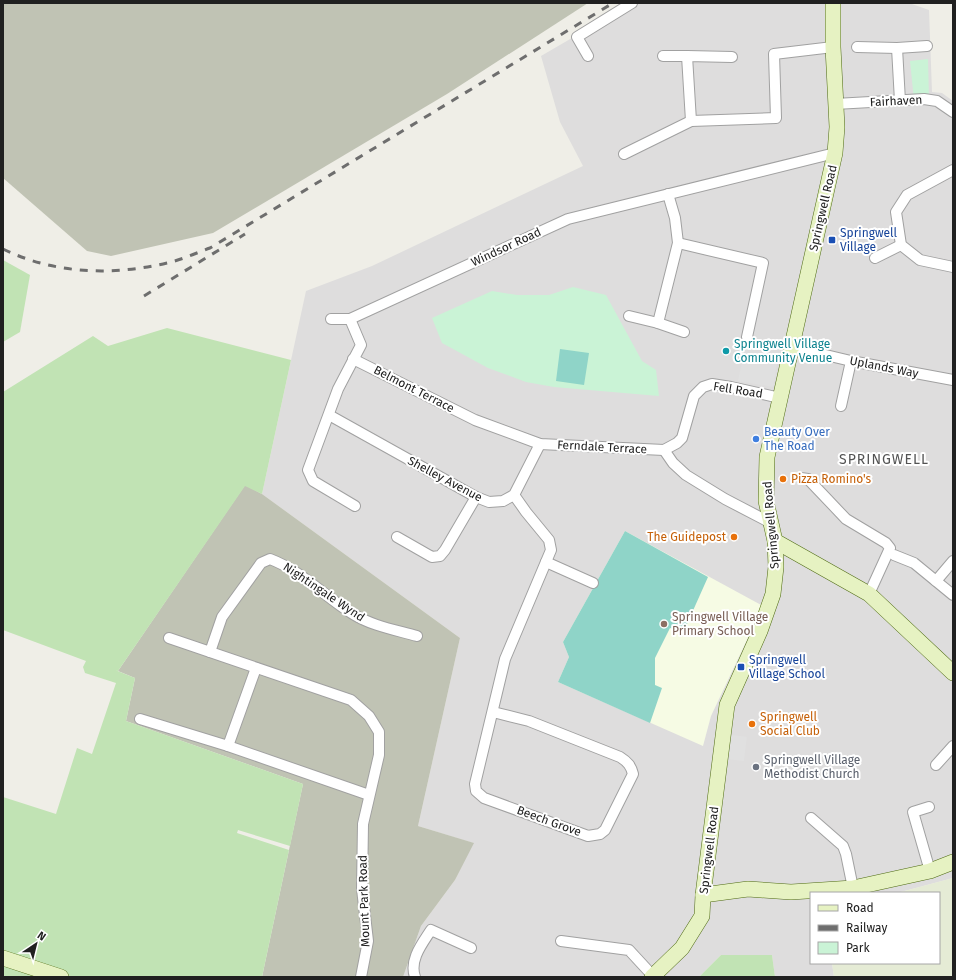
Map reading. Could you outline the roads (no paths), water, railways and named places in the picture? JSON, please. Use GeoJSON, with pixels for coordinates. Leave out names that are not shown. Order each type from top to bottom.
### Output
{"type":"FeatureCollection","features":[{"type":"Feature","properties":{"kind":"main road","name":"Springwell Road"},"geometry":{"type":"LineString","coordinates":[[652,977],[682,948],[702,916],[703,895],[727,705],[760,631],[773,594],[776,567],[775,542],[766,501],[767,457],[835,153],[837,128],[833,47],[833,3]]}},
{"type":"Feature","properties":{"kind":"main road"},"geometry":{"type":"LineString","coordinates":[[775,542],[869,594],[953,673]]}},
{"type":"Feature","properties":{"kind":"main road"},"geometry":{"type":"LineString","coordinates":[[703,895],[748,889],[791,892],[852,888],[930,871],[953,862]]}},
{"type":"Feature","properties":{"kind":"main road"},"geometry":{"type":"LineString","coordinates":[[3,958],[60,977]]}},
{"type":"Feature","properties":{"kind":"street"},"geometry":{"type":"LineString","coordinates":[[588,56],[577,37],[632,3]]}},
{"type":"Feature","properties":{"kind":"street"},"geometry":{"type":"LineString","coordinates":[[857,48],[927,46]]}},
{"type":"Feature","properties":{"kind":"street"},"geometry":{"type":"LineString","coordinates":[[624,154],[691,121],[776,118],[774,54],[833,47]]}},
{"type":"Feature","properties":{"kind":"street"},"geometry":{"type":"LineString","coordinates":[[897,48],[900,101]]}},
{"type":"Feature","properties":{"kind":"street"},"geometry":{"type":"LineString","coordinates":[[664,56],[732,57]]}},
{"type":"Feature","properties":{"kind":"street"},"geometry":{"type":"LineString","coordinates":[[687,56],[691,121]]}},
{"type":"Feature","properties":{"kind":"street","name":"Fairhaven"},"geometry":{"type":"LineString","coordinates":[[835,104],[924,99],[937,101],[953,112]]}},
{"type":"Feature","properties":{"kind":"street","name":"Windsor Road"},"geometry":{"type":"LineString","coordinates":[[331,319],[350,319],[568,219],[835,153]]}},
{"type":"Feature","properties":{"kind":"street"},"geometry":{"type":"LineString","coordinates":[[953,170],[907,195],[896,212],[901,246],[920,260],[953,267]]}},
{"type":"Feature","properties":{"kind":"street"},"geometry":{"type":"LineString","coordinates":[[658,323],[678,243],[675,218],[668,194]]}},
{"type":"Feature","properties":{"kind":"street"},"geometry":{"type":"LineString","coordinates":[[678,243],[763,263],[747,337]]}},
{"type":"Feature","properties":{"kind":"street"},"geometry":{"type":"LineString","coordinates":[[875,258],[901,246]]}},
{"type":"Feature","properties":{"kind":"street"},"geometry":{"type":"LineString","coordinates":[[629,316],[658,323],[684,332]]}},
{"type":"Feature","properties":{"kind":"street"},"geometry":{"type":"LineString","coordinates":[[350,319],[361,345],[338,389],[308,470],[313,481],[355,506]]}},
{"type":"Feature","properties":{"kind":"street","name":"Uplands Way"},"geometry":{"type":"LineString","coordinates":[[792,347],[953,380]]}},
{"type":"Feature","properties":{"kind":"street","name":"Belmont Terrace"},"geometry":{"type":"LineString","coordinates":[[353,359],[475,420],[540,444]]}},
{"type":"Feature","properties":{"kind":"street"},"geometry":{"type":"LineString","coordinates":[[841,406],[851,360]]}},
{"type":"Feature","properties":{"kind":"street","name":"Fell Road"},"geometry":{"type":"LineString","coordinates":[[664,450],[678,444],[682,438],[694,396],[703,388],[712,384],[780,398]]}},
{"type":"Feature","properties":{"kind":"street","name":"Shelley Avenue"},"geometry":{"type":"LineString","coordinates":[[329,415],[476,497],[489,502],[503,501],[514,495]]}},
{"type":"Feature","properties":{"kind":"street"},"geometry":{"type":"LineString","coordinates":[[514,495],[540,444]]}},
{"type":"Feature","properties":{"kind":"street","name":"Ferndale Terrace"},"geometry":{"type":"LineString","coordinates":[[540,444],[664,450]]}},
{"type":"Feature","properties":{"kind":"street"},"geometry":{"type":"LineString","coordinates":[[664,450],[673,463],[686,475],[725,499],[771,523]]}},
{"type":"Feature","properties":{"kind":"street"},"geometry":{"type":"LineString","coordinates":[[801,478],[808,479],[846,519],[886,543],[890,548],[869,594]]}},
{"type":"Feature","properties":{"kind":"street","name":"Beech Grove"},"geometry":{"type":"LineString","coordinates":[[493,712],[528,721],[627,761],[633,774],[605,830],[600,834],[588,836],[484,798],[476,791],[475,784],[505,659],[551,550],[549,540],[514,495]]}},
{"type":"Feature","properties":{"kind":"street"},"geometry":{"type":"LineString","coordinates":[[396,537],[432,557],[440,556],[476,497]]}},
{"type":"Feature","properties":{"kind":"street"},"geometry":{"type":"LineString","coordinates":[[894,555],[914,562],[953,595]]}},
{"type":"Feature","properties":{"kind":"street","name":"Nightingale Wynd"},"geometry":{"type":"LineString","coordinates":[[210,652],[222,617],[261,563],[270,559],[293,570],[353,615],[371,623],[417,636]]}},
{"type":"Feature","properties":{"kind":"street"},"geometry":{"type":"LineString","coordinates":[[546,562],[593,583]]}},
{"type":"Feature","properties":{"kind":"street"},"geometry":{"type":"LineString","coordinates":[[936,580],[953,562]]}},
{"type":"Feature","properties":{"kind":"street","name":"Mount Park Road"},"geometry":{"type":"LineString","coordinates":[[169,638],[351,700],[369,716],[379,732],[380,755],[363,824],[362,889],[368,941],[361,977]]}},
{"type":"Feature","properties":{"kind":"street"},"geometry":{"type":"LineString","coordinates":[[228,746],[256,668]]}},
{"type":"Feature","properties":{"kind":"street"},"geometry":{"type":"LineString","coordinates":[[140,719],[228,746],[370,795]]}},
{"type":"Feature","properties":{"kind":"street"},"geometry":{"type":"LineString","coordinates":[[936,765],[953,746]]}},
{"type":"Feature","properties":{"kind":"street"},"geometry":{"type":"LineString","coordinates":[[929,807],[913,812],[930,871]]}},
{"type":"Feature","properties":{"kind":"street"},"geometry":{"type":"LineString","coordinates":[[811,818],[843,846],[846,854],[852,888]]}},
{"type":"Feature","properties":{"kind":"street"},"geometry":{"type":"LineString","coordinates":[[415,977],[413,971],[416,953],[431,930],[471,948]]}},
{"type":"Feature","properties":{"kind":"street"},"geometry":{"type":"LineString","coordinates":[[561,941],[629,950],[652,977]]}},
{"type":"Feature","properties":{"kind":"railway"},"geometry":{"type":"LineString","coordinates":[[3,249],[42,264],[63,268],[104,271],[125,270],[167,263],[210,248],[613,3]]}},
{"type":"Feature","properties":{"kind":"railway"},"geometry":{"type":"LineString","coordinates":[[144,296],[245,234]]}},
{"type":"Feature","properties":{"kind":"place","name":"Springwell Village"},"geometry":{"type":"Point","coordinates":[832,240]}},
{"type":"Feature","properties":{"kind":"place","name":"Springwell Village Community Venue"},"geometry":{"type":"Point","coordinates":[726,351]}},
{"type":"Feature","properties":{"kind":"place","name":"Beauty Over The Road"},"geometry":{"type":"Point","coordinates":[756,439]}},
{"type":"Feature","properties":{"kind":"place","name":"Pizza Romino's"},"geometry":{"type":"Point","coordinates":[783,479]}},
{"type":"Feature","properties":{"kind":"place","name":"The Guidepost"},"geometry":{"type":"Point","coordinates":[734,537]}},
{"type":"Feature","properties":{"kind":"place","name":"Springwell Village Primary School"},"geometry":{"type":"Point","coordinates":[664,624]}},
{"type":"Feature","properties":{"kind":"place","name":"Springwell Village School"},"geometry":{"type":"Point","coordinates":[741,667]}},
{"type":"Feature","properties":{"kind":"place","name":"Springwell Social Club"},"geometry":{"type":"Point","coordinates":[752,724]}},
{"type":"Feature","properties":{"kind":"place","name":"Springwell Village Methodist Church"},"geometry":{"type":"Point","coordinates":[756,767]}},
{"type":"Feature","properties":{"kind":"district","name":"SPRINGWELL"},"geometry":{"type":"Point","coordinates":[884,459]}}]}
